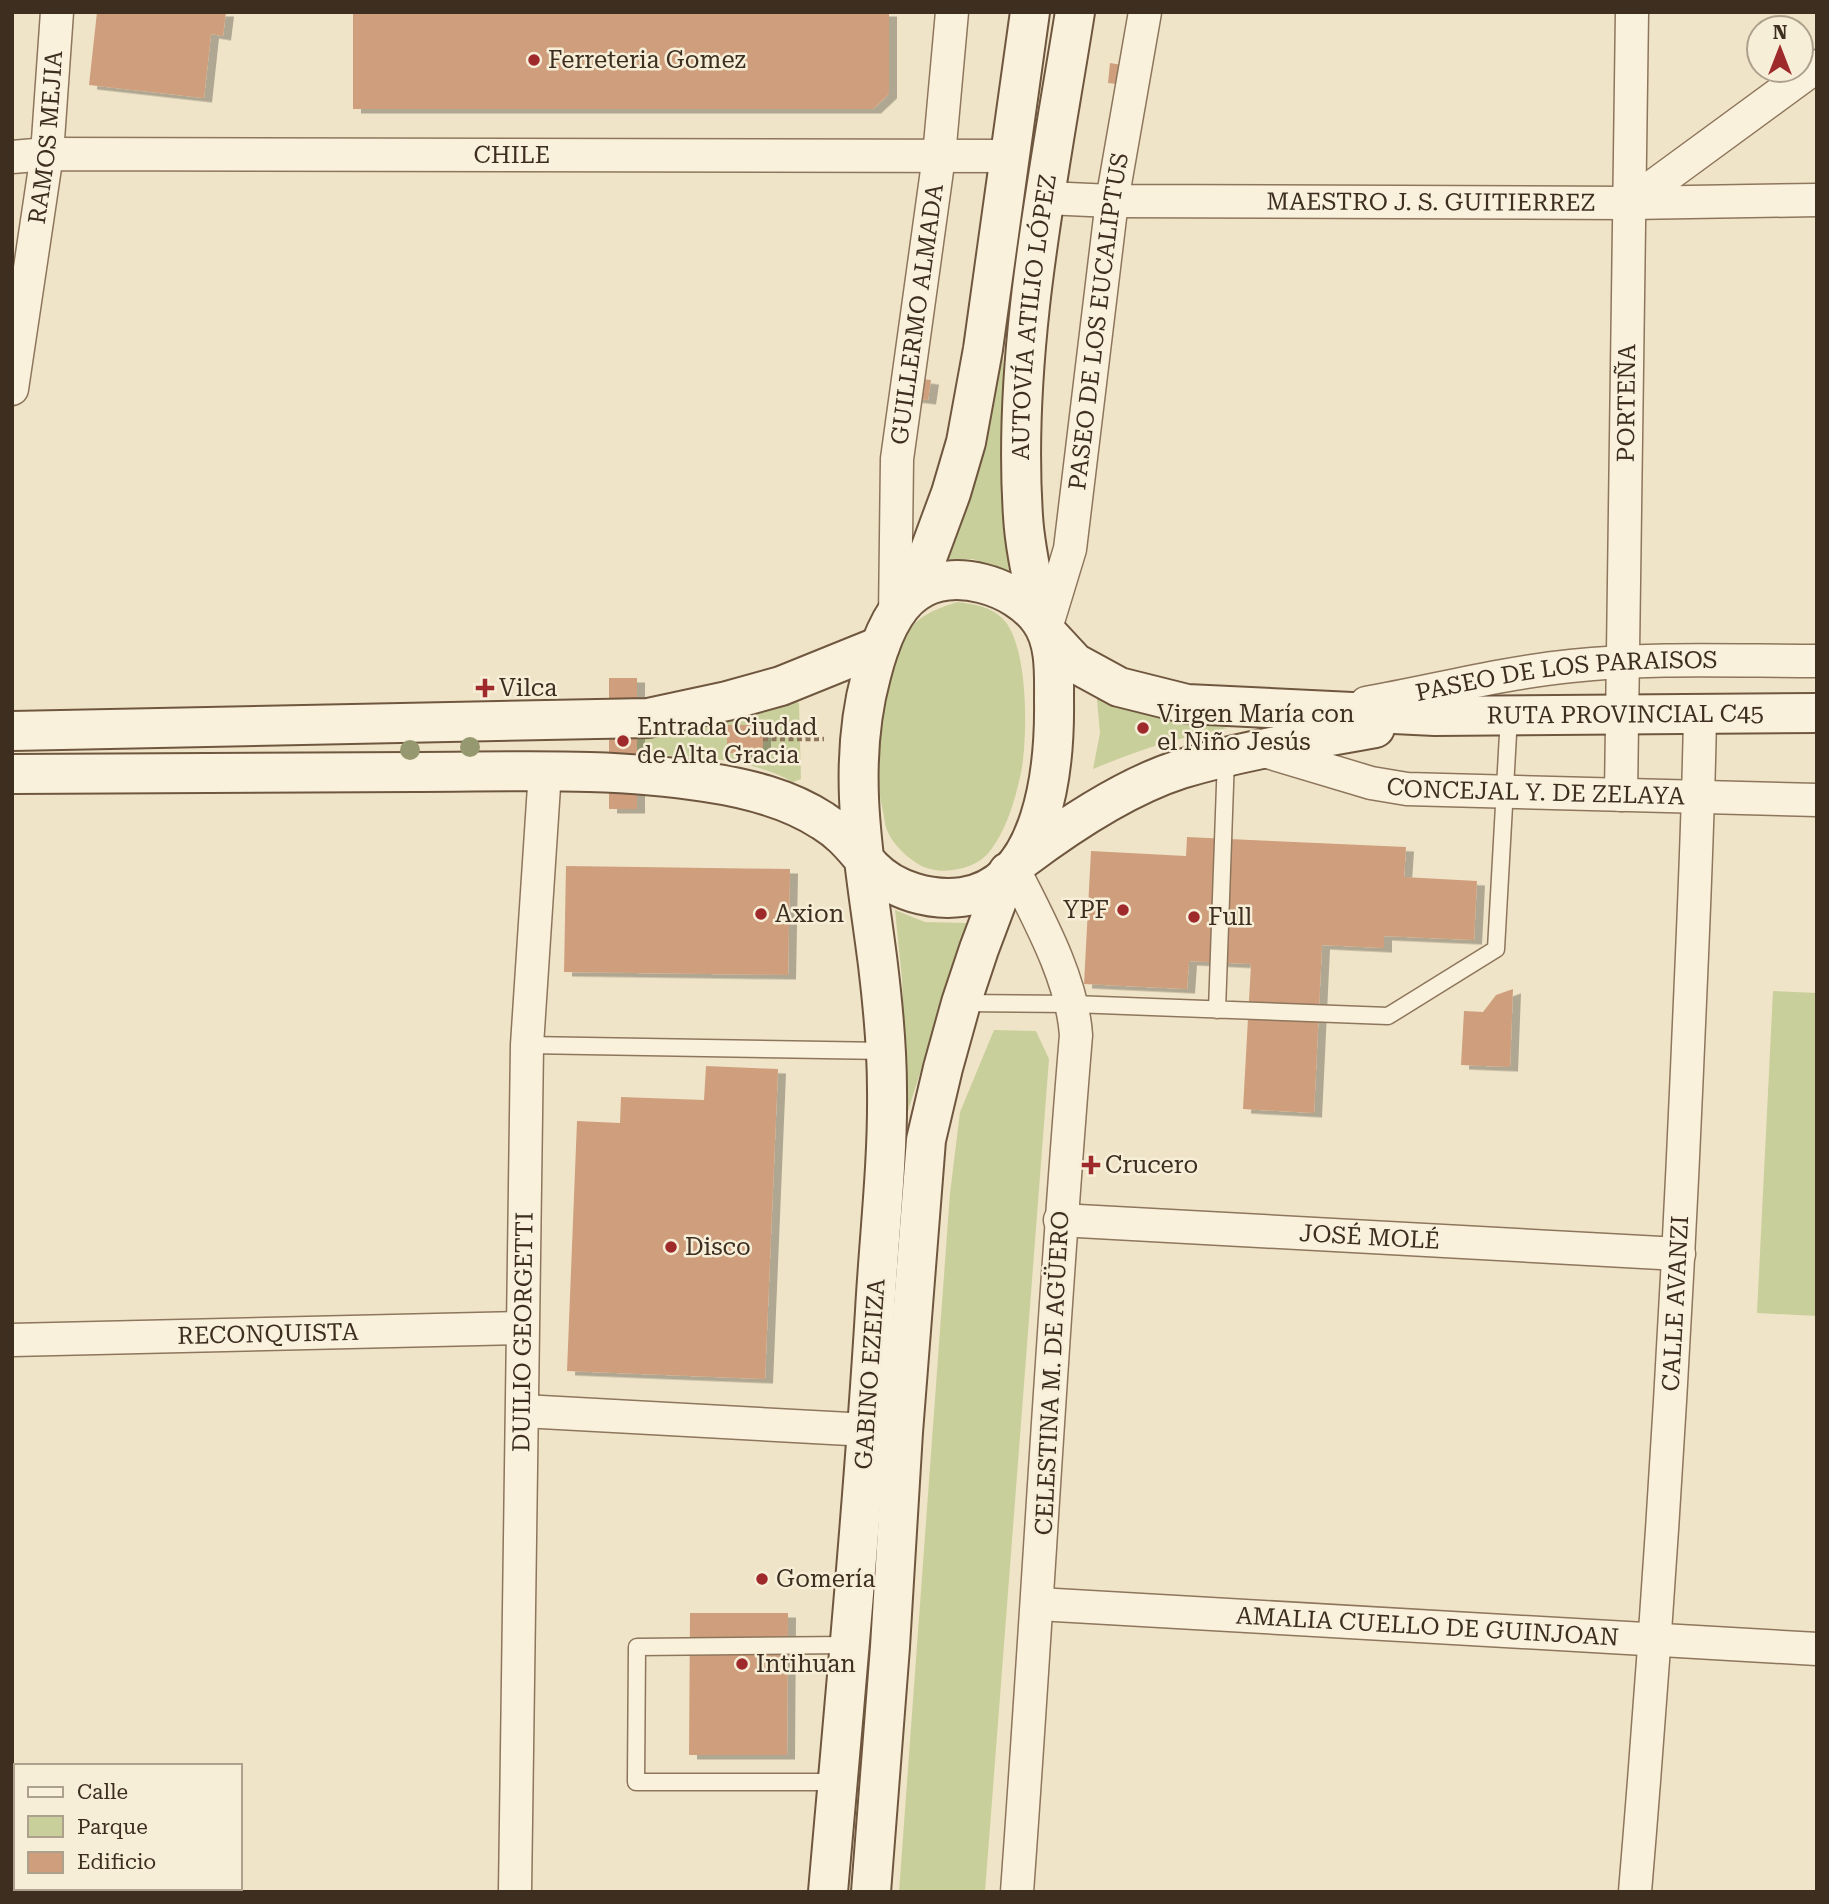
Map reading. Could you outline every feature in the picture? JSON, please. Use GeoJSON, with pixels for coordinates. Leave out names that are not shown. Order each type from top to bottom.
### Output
{"type":"FeatureCollection","features":[{"type":"Feature","properties":{"kind":"main road","name":"AUTOVÍA ATILIO LÓPEZ"},"geometry":{"type":"LineString","coordinates":[[860,739],[863,708],[896,618],[951,493],[966,442],[983,349],[1030,12]]}},
{"type":"Feature","properties":{"kind":"main road","name":"AUTOVÍA ATILIO LÓPEZ"},"geometry":{"type":"LineString","coordinates":[[1012,868],[1031,841],[1046,800],[1050,774],[1054,716],[1053,662],[1026,540],[1021,463],[1024,355],[1075,12]]}},
{"type":"Feature","properties":{"kind":"main road","name":"RUTA PROVINCIAL C45"},"geometry":{"type":"LineString","coordinates":[[12,731],[648,718],[713,705],[781,686],[896,618],[927,586],[946,582],[984,584],[1014,594],[1027,603],[1074,663],[1119,687],[1187,704],[1435,716],[1817,713]]}},
{"type":"Feature","properties":{"kind":"main road","name":"RUTA PROVINCIAL C45"},"geometry":{"type":"LineString","coordinates":[[12,774],[545,771],[655,776],[746,789],[783,801],[817,817],[853,844],[880,876],[897,887],[944,897],[971,895],[995,883],[1058,832],[1118,797],[1178,770],[1243,754],[1435,716]]}},
{"type":"Feature","properties":{"kind":"main road","name":"GABINO EZEIZA"},"geometry":{"type":"LineString","coordinates":[[828,1892],[867,1430],[887,1096],[879,972],[863,857],[859,798],[860,739]]}},
{"type":"Feature","properties":{"kind":"main road","name":"GABINO EZEIZA"},"geometry":{"type":"LineString","coordinates":[[871,1892],[926,1140],[961,1003],[979,949],[1012,868]]}},
{"type":"Feature","properties":{"kind":"street","name":"RAMOS MEJIA"},"geometry":{"type":"LineString","coordinates":[[12,388],[47,154],[57,12]]}},
{"type":"Feature","properties":{"kind":"street","name":"GUILLERMO ALMADA"},"geometry":{"type":"LineString","coordinates":[[896,618],[897,459],[939,156],[952,12]]}},
{"type":"Feature","properties":{"kind":"street","name":"PASEO DE LOS EUCALIPTUS"},"geometry":{"type":"LineString","coordinates":[[1045,628],[1070,549],[1112,201],[1145,12]]}},
{"type":"Feature","properties":{"kind":"street","name":"PORTEÑA"},"geometry":{"type":"LineString","coordinates":[[1621,795],[1632,12]]}},
{"type":"Feature","properties":{"kind":"street"},"geometry":{"type":"LineString","coordinates":[[1630,203],[1817,66]]}},
{"type":"Feature","properties":{"kind":"street","name":"CHILE"},"geometry":{"type":"LineString","coordinates":[[12,157],[47,154],[1011,156]]}},
{"type":"Feature","properties":{"kind":"street","name":"MAESTRO J. S. GUITIERREZ"},"geometry":{"type":"LineString","coordinates":[[1046,198],[1112,201],[1630,203],[1817,200]]}},
{"type":"Feature","properties":{"kind":"street","name":"PASEO DE LOS PARAISOS"},"geometry":{"type":"LineString","coordinates":[[1320,711],[1522,672],[1623,662],[1817,661]]}},
{"type":"Feature","properties":{"kind":"street","name":"CALLE AVANZI"},"geometry":{"type":"LineString","coordinates":[[1635,1892],[1656,1639],[1679,1254],[1699,797],[1700,715]]}},
{"type":"Feature","properties":{"kind":"street","name":"CONCEJAL Y. DE ZELAYA"},"geometry":{"type":"LineString","coordinates":[[1243,754],[1395,788],[1817,800]]}},
{"type":"Feature","properties":{"kind":"street","name":"DUILIO GEORGETTI"},"geometry":{"type":"LineString","coordinates":[[514,1892],[527,1045],[545,771]]}},
{"type":"Feature","properties":{"kind":"street","name":"CELESTINA M. DE AGÜERO"},"geometry":{"type":"LineString","coordinates":[[1012,868],[1037,917],[1073,1004],[1076,1034],[1060,1220],[1038,1604],[1017,1892]]}},
{"type":"Feature","properties":{"kind":"street","name":"JOSÉ MOLÉ"},"geometry":{"type":"LineString","coordinates":[[1060,1220],[1679,1254]]}},
{"type":"Feature","properties":{"kind":"street","name":"RECONQUISTA"},"geometry":{"type":"LineString","coordinates":[[12,1340],[522,1328]]}},
{"type":"Feature","properties":{"kind":"street"},"geometry":{"type":"LineString","coordinates":[[523,1410],[867,1430]]}},
{"type":"Feature","properties":{"kind":"street","name":"AMALIA CUELLO DE GUINJOAN"},"geometry":{"type":"LineString","coordinates":[[1038,1604],[1817,1649]]}},
{"type":"Feature","properties":{"kind":"lane"},"geometry":{"type":"LineString","coordinates":[[961,1003],[1073,1004],[1388,1016],[1496,949],[1509,716]]}},
{"type":"Feature","properties":{"kind":"lane"},"geometry":{"type":"LineString","coordinates":[[1217,1010],[1243,754]]}},
{"type":"Feature","properties":{"kind":"lane"},"geometry":{"type":"LineString","coordinates":[[527,1045],[886,1051]]}},
{"type":"Feature","properties":{"kind":"lane"},"geometry":{"type":"LineString","coordinates":[[838,1782],[636,1782],[637,1647],[849,1645]]}},
{"type":"Feature","properties":{"kind":"path"},"geometry":{"type":"LineString","coordinates":[[763,739],[860,739]]}},
{"type":"Feature","properties":{"kind":"green space"},"geometry":{"type":"Polygon","coordinates":[[[1003,337],[1003,501],[1009,573],[973,559],[945,559],[1003,337]]]}},
{"type":"Feature","properties":{"kind":"green space"},"geometry":{"type":"Polygon","coordinates":[[[957,602],[987,608],[1002,618],[1011,630],[1022,669],[1025,738],[1016,793],[1006,824],[996,842],[982,859],[973,864],[939,871],[918,864],[897,846],[889,835],[879,786],[879,744],[890,675],[905,636],[915,623],[925,616],[957,602]]]}},
{"type":"Feature","properties":{"kind":"green space"},"geometry":{"type":"Polygon","coordinates":[[[1096,689],[1181,718],[1228,728],[1159,745],[1093,769],[1100,733],[1096,689]]]}},
{"type":"Feature","properties":{"kind":"green space"},"geometry":{"type":"Polygon","coordinates":[[[789,699],[799,703],[801,779],[793,782],[773,773],[728,761],[679,756],[609,754],[609,730],[789,699]]]}},
{"type":"Feature","properties":{"kind":"green space"},"geometry":{"type":"Polygon","coordinates":[[[895,910],[925,922],[968,923],[907,1114],[902,979],[895,910]]]}},
{"type":"Feature","properties":{"kind":"green space"},"geometry":{"type":"Polygon","coordinates":[[[1773,991],[1817,993],[1817,1316],[1757,1313],[1773,991]]]}},
{"type":"Feature","properties":{"kind":"green space"},"geometry":{"type":"Polygon","coordinates":[[[994,1030],[1036,1031],[1049,1059],[985,1892],[899,1892],[950,1193],[960,1112],[994,1030]]]}},
{"type":"Feature","properties":{"kind":"building"},"geometry":{"type":"Polygon","coordinates":[[[97,12],[226,12],[223,36],[211,34],[204,98],[89,85],[97,12]]]}},
{"type":"Feature","properties":{"kind":"building","name":"Ferreteria Gomez"},"geometry":{"type":"Polygon","coordinates":[[[353,12],[889,12],[889,94],[873,109],[353,109],[353,12]]]}},
{"type":"Feature","properties":{"kind":"building"},"geometry":{"type":"Polygon","coordinates":[[[1110,63],[1128,66],[1125,85],[1108,83],[1110,63]]]}},
{"type":"Feature","properties":{"kind":"building"},"geometry":{"type":"Polygon","coordinates":[[[913,378],[931,380],[928,400],[911,398],[913,378]]]}},
{"type":"Feature","properties":{"kind":"building","name":"Entrada Ciudad de Alta Gracia"},"geometry":{"type":"Polygon","coordinates":[[[609,678],[637,678],[637,809],[609,809],[609,678]]]}},
{"type":"Feature","properties":{"kind":"building"},"geometry":{"type":"Polygon","coordinates":[[[727,725],[763,725],[763,753],[727,753],[727,725]]]}},
{"type":"Feature","properties":{"kind":"building"},"geometry":{"type":"Polygon","coordinates":[[[1187,837],[1406,847],[1404,877],[1477,881],[1474,940],[1384,936],[1384,948],[1322,945],[1314,1113],[1243,1109],[1251,964],[1189,961],[1187,989],[1084,984],[1091,851],[1186,856],[1187,837]]]}},
{"type":"Feature","properties":{"kind":"building"},"geometry":{"type":"Polygon","coordinates":[[[566,866],[790,869],[788,975],[564,972],[566,866]]]}},
{"type":"Feature","properties":{"kind":"building"},"geometry":{"type":"Polygon","coordinates":[[[1513,989],[1510,1067],[1461,1065],[1464,1011],[1483,1012],[1496,995],[1513,989]]]}},
{"type":"Feature","properties":{"kind":"building","name":"Disco"},"geometry":{"type":"Polygon","coordinates":[[[706,1066],[778,1069],[765,1379],[567,1371],[577,1121],[620,1123],[621,1097],[704,1100],[706,1066]]]}},
{"type":"Feature","properties":{"kind":"building"},"geometry":{"type":"Polygon","coordinates":[[[690,1613],[788,1613],[787,1755],[689,1755],[690,1613]]]}},
{"type":"Feature","properties":{"kind":"place","name":"Ferreteria Gomez"},"geometry":{"type":"Point","coordinates":[534,60]}},
{"type":"Feature","properties":{"kind":"place","name":"Vilca"},"geometry":{"type":"Point","coordinates":[485,688]}},
{"type":"Feature","properties":{"kind":"place","name":"Virgen María con el Niño Jesús"},"geometry":{"type":"Point","coordinates":[1143,728]}},
{"type":"Feature","properties":{"kind":"place","name":"Entrada Ciudad de Alta Gracia"},"geometry":{"type":"Point","coordinates":[623,741]}},
{"type":"Feature","properties":{"kind":"place","name":"YPF"},"geometry":{"type":"Point","coordinates":[1123,910]}},
{"type":"Feature","properties":{"kind":"place","name":"Axion"},"geometry":{"type":"Point","coordinates":[761,914]}},
{"type":"Feature","properties":{"kind":"place","name":"Full"},"geometry":{"type":"Point","coordinates":[1194,917]}},
{"type":"Feature","properties":{"kind":"place","name":"Crucero"},"geometry":{"type":"Point","coordinates":[1091,1165]}},
{"type":"Feature","properties":{"kind":"place","name":"Disco"},"geometry":{"type":"Point","coordinates":[671,1247]}},
{"type":"Feature","properties":{"kind":"place","name":"Gomería"},"geometry":{"type":"Point","coordinates":[762,1579]}},
{"type":"Feature","properties":{"kind":"place","name":"Intihuan"},"geometry":{"type":"Point","coordinates":[742,1664]}}]}
